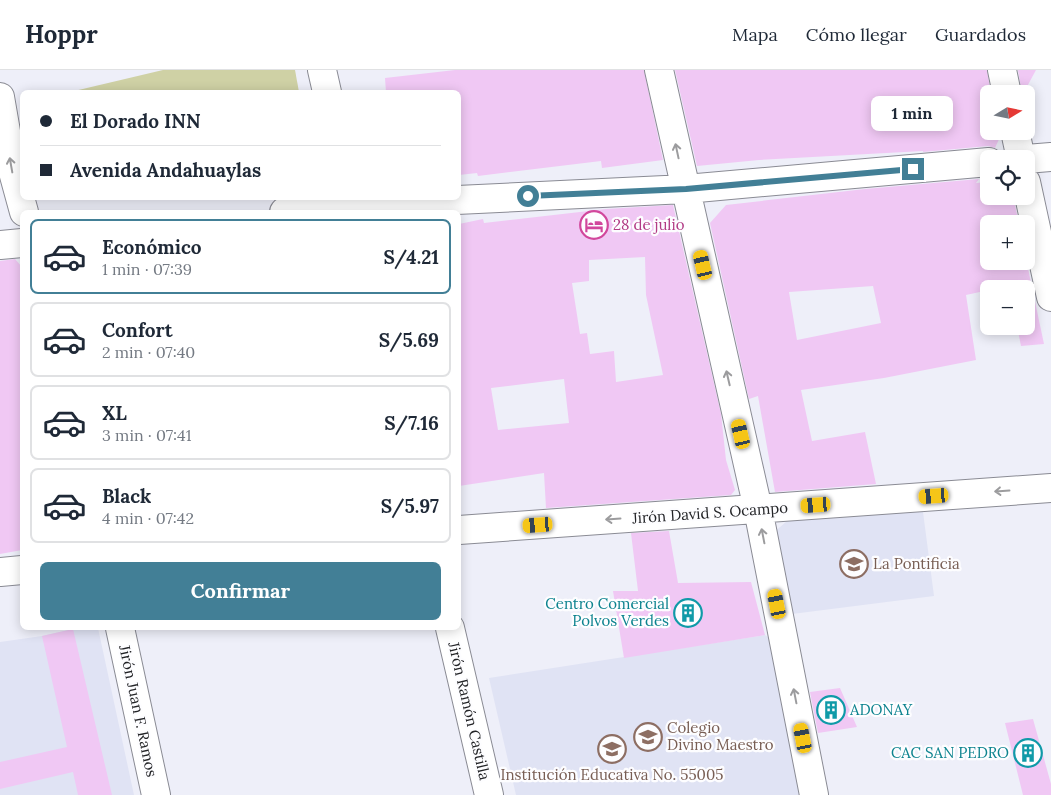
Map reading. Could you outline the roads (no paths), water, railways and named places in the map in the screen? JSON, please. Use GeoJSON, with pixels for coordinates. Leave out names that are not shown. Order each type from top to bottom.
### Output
{"type":"FeatureCollection","features":[{"type":"Feature","properties":{"kind":"street"},"geometry":{"type":"LineString","coordinates":[[322,70],[327,90]]}},
{"type":"Feature","properties":{"kind":"street"},"geometry":{"type":"LineString","coordinates":[[659,70],[758,509],[814,795]]}},
{"type":"Feature","properties":{"kind":"street"},"geometry":{"type":"LineString","coordinates":[[1002,70],[1005,85]]}},
{"type":"Feature","properties":{"kind":"street"},"geometry":{"type":"LineString","coordinates":[[0,98],[12,172],[20,199]]}},
{"type":"Feature","properties":{"kind":"street"},"geometry":{"type":"LineString","coordinates":[[1035,158],[1051,157]]}},
{"type":"Feature","properties":{"kind":"street"},"geometry":{"type":"LineString","coordinates":[[461,200],[686,189],[980,163]]}},
{"type":"Feature","properties":{"kind":"street"},"geometry":{"type":"LineString","coordinates":[[303,210],[351,205],[456,200]]}},
{"type":"Feature","properties":{"kind":"street"},"geometry":{"type":"LineString","coordinates":[[1031,205],[1051,297]]}},
{"type":"Feature","properties":{"kind":"street"},"geometry":{"type":"LineString","coordinates":[[0,245],[20,243]]}},
{"type":"Feature","properties":{"kind":"street","name":"Jirón David S. Ocampo"},"geometry":{"type":"LineString","coordinates":[[461,530],[1051,488]]}},
{"type":"Feature","properties":{"kind":"street"},"geometry":{"type":"LineString","coordinates":[[0,572],[20,570]]}},
{"type":"Feature","properties":{"kind":"street","name":"Jirón Juan F. Ramos"},"geometry":{"type":"LineString","coordinates":[[120,630],[156,795]]}},
{"type":"Feature","properties":{"kind":"street","name":"Jirón Ramón Castilla"},"geometry":{"type":"LineString","coordinates":[[450,630],[489,795]]}},
{"type":"Feature","properties":{"kind":"place","name":"28 de julio"},"geometry":{"type":"Point","coordinates":[594,225]}},
{"type":"Feature","properties":{"kind":"place","name":"La Pontificia"},"geometry":{"type":"Point","coordinates":[854,564]}},
{"type":"Feature","properties":{"kind":"place","name":"Centro Comercial Polvos Verdes"},"geometry":{"type":"Point","coordinates":[688,613]}},
{"type":"Feature","properties":{"kind":"place","name":"ADONAY"},"geometry":{"type":"Point","coordinates":[831,710]}},
{"type":"Feature","properties":{"kind":"place","name":"Colegio Divino Maestro"},"geometry":{"type":"Point","coordinates":[648,737]}},
{"type":"Feature","properties":{"kind":"place","name":"Institución Educativa No. 55005"},"geometry":{"type":"Point","coordinates":[612,749]}},
{"type":"Feature","properties":{"kind":"place","name":"CAC SAN PEDRO"},"geometry":{"type":"Point","coordinates":[1028,753]}}]}
